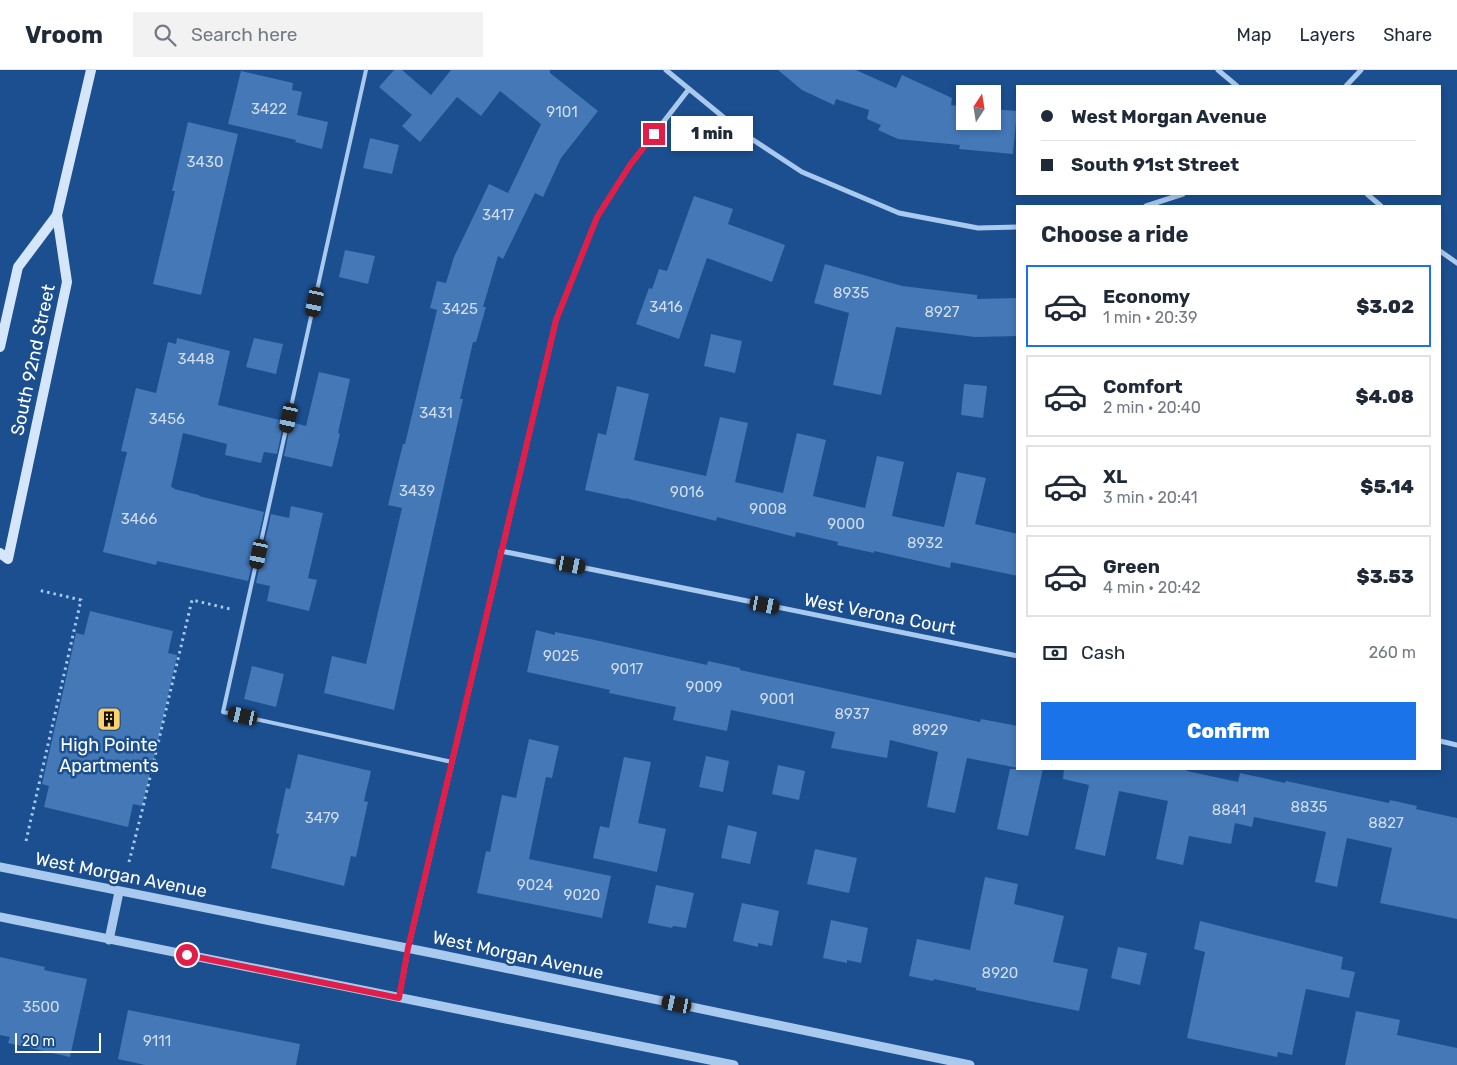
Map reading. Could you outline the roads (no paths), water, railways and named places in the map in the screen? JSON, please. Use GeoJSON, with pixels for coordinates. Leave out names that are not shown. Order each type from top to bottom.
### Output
{"type":"FeatureCollection","features":[{"type":"Feature","properties":{"kind":"main road","name":"South 92nd Street"},"geometry":{"type":"LineString","coordinates":[[0,553],[8,559],[66,282],[57,215],[91,70]]}},
{"type":"Feature","properties":{"kind":"main road","name":"South 92nd Street"},"geometry":{"type":"LineString","coordinates":[[0,346],[18,267],[57,215]]}},
{"type":"Feature","properties":{"kind":"street"},"geometry":{"type":"LineString","coordinates":[[666,70],[744,134],[802,172],[899,213],[978,228],[1016,227]]}},
{"type":"Feature","properties":{"kind":"street"},"geometry":{"type":"LineString","coordinates":[[1218,70],[1236,85]]}},
{"type":"Feature","properties":{"kind":"street"},"geometry":{"type":"LineString","coordinates":[[1347,85],[1361,70]]}},
{"type":"Feature","properties":{"kind":"street"},"geometry":{"type":"LineString","coordinates":[[399,998],[408,948],[556,320],[597,217],[630,165],[689,89]]}},
{"type":"Feature","properties":{"kind":"street"},"geometry":{"type":"LineString","coordinates":[[1149,205],[1180,195]]}},
{"type":"Feature","properties":{"kind":"street"},"geometry":{"type":"LineString","coordinates":[[1368,195],[1380,205]]}},
{"type":"Feature","properties":{"kind":"street"},"geometry":{"type":"LineString","coordinates":[[1441,252],[1457,263]]}},
{"type":"Feature","properties":{"kind":"street","name":"West Verona Court"},"geometry":{"type":"LineString","coordinates":[[501,551],[1016,656]]}},
{"type":"Feature","properties":{"kind":"street"},"geometry":{"type":"LineString","coordinates":[[1441,741],[1457,745]]}},
{"type":"Feature","properties":{"kind":"street","name":"West Morgan Avenue"},"geometry":{"type":"LineString","coordinates":[[0,867],[408,948],[970,1065]]}},
{"type":"Feature","properties":{"kind":"street"},"geometry":{"type":"LineString","coordinates":[[109,940],[119,892]]}},
{"type":"Feature","properties":{"kind":"street"},"geometry":{"type":"LineString","coordinates":[[0,917],[734,1065]]}},
{"type":"Feature","properties":{"kind":"lane"},"geometry":{"type":"LineString","coordinates":[[366,70],[224,712],[452,762]]}},
{"type":"Feature","properties":{"kind":"place","name":"High Pointe Apartments"},"geometry":{"type":"Point","coordinates":[109,719]}}]}
